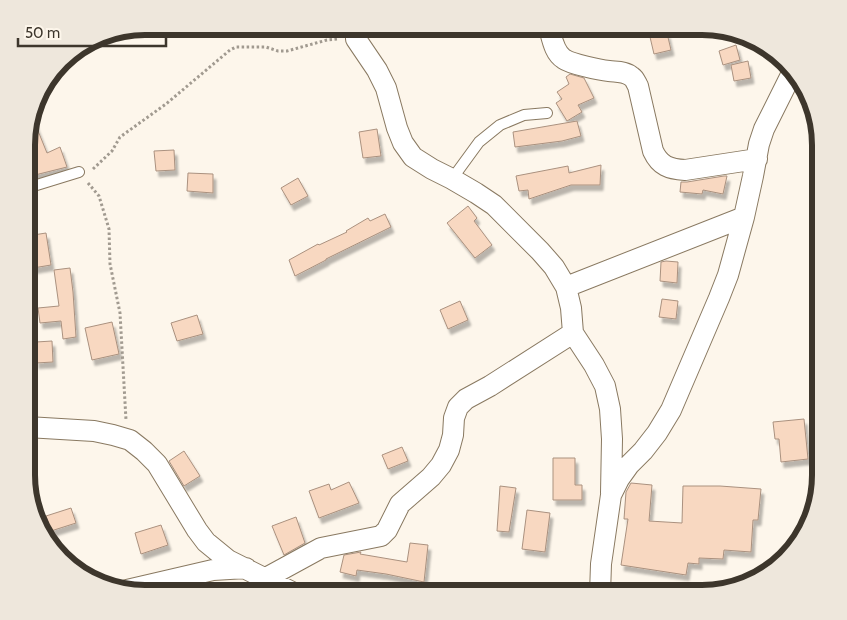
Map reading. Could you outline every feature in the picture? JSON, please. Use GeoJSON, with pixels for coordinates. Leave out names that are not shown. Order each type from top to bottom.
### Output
{"type":"FeatureCollection","features":[{"type":"Feature","properties":{"kind":"street"},"geometry":{"type":"LineString","coordinates":[[551,35],[557,52],[564,59],[608,71],[624,72],[634,80],[638,86],[653,151],[657,159],[664,165],[674,169],[685,170],[757,159]]}},
{"type":"Feature","properties":{"kind":"street"},"geometry":{"type":"LineString","coordinates":[[356,39],[377,70],[386,88],[397,128],[403,143],[413,157],[494,205],[540,250],[554,267],[566,287],[571,308],[573,333],[605,386],[610,409],[612,439],[611,495],[601,564],[600,585]]}},
{"type":"Feature","properties":{"kind":"street"},"geometry":{"type":"LineString","coordinates":[[611,495],[619,479],[657,433],[671,410],[719,298],[744,217],[759,144],[764,129],[789,78]]}},
{"type":"Feature","properties":{"kind":"street"},"geometry":{"type":"LineString","coordinates":[[566,287],[744,217]]}},
{"type":"Feature","properties":{"kind":"street"},"geometry":{"type":"LineString","coordinates":[[266,578],[321,548],[381,536],[387,530],[400,504],[431,477],[441,465],[449,450],[454,418],[458,407],[466,399],[490,386],[573,333]]}},
{"type":"Feature","properties":{"kind":"street"},"geometry":{"type":"LineString","coordinates":[[35,427],[94,431],[130,440],[157,464],[206,542],[228,560],[279,585]]}},
{"type":"Feature","properties":{"kind":"street"},"geometry":{"type":"LineString","coordinates":[[148,585],[212,570],[246,568]]}},
{"type":"Feature","properties":{"kind":"lane"},"geometry":{"type":"LineString","coordinates":[[452,179],[479,142],[500,125],[524,115],[547,113]]}},
{"type":"Feature","properties":{"kind":"lane"},"geometry":{"type":"LineString","coordinates":[[35,186],[79,172]]}},
{"type":"Feature","properties":{"kind":"path"},"geometry":{"type":"LineString","coordinates":[[130,440],[125,413],[120,313],[110,264],[110,229],[99,196],[79,172],[94,169],[112,151],[120,137],[166,104],[236,47],[266,47],[278,52],[327,40],[356,39]]}},
{"type":"Feature","properties":{"kind":"building"},"geometry":{"type":"Polygon","coordinates":[[[667,35],[671,50],[654,54],[650,37],[667,35]]]}},
{"type":"Feature","properties":{"kind":"building"},"geometry":{"type":"Polygon","coordinates":[[[736,45],[740,60],[723,65],[719,51],[736,45]]]}},
{"type":"Feature","properties":{"kind":"building"},"geometry":{"type":"Polygon","coordinates":[[[748,61],[751,78],[734,81],[731,65],[748,61]]]}},
{"type":"Feature","properties":{"kind":"building"},"geometry":{"type":"Polygon","coordinates":[[[570,74],[584,78],[594,98],[578,105],[582,112],[567,121],[556,103],[562,99],[557,92],[569,84],[566,77],[570,74]]]}},
{"type":"Feature","properties":{"kind":"building"},"geometry":{"type":"Polygon","coordinates":[[[577,121],[581,136],[562,141],[515,147],[513,132],[577,121]]]}},
{"type":"Feature","properties":{"kind":"building"},"geometry":{"type":"Polygon","coordinates":[[[37,127],[47,153],[60,147],[67,167],[35,175],[37,127]]]}},
{"type":"Feature","properties":{"kind":"building"},"geometry":{"type":"Polygon","coordinates":[[[377,129],[381,156],[363,158],[359,132],[377,129]]]}},
{"type":"Feature","properties":{"kind":"building"},"geometry":{"type":"Polygon","coordinates":[[[174,150],[175,170],[156,171],[154,151],[174,150]]]}},
{"type":"Feature","properties":{"kind":"building"},"geometry":{"type":"Polygon","coordinates":[[[601,165],[600,185],[571,185],[529,199],[528,190],[519,191],[516,176],[568,166],[569,173],[601,165]]]}},
{"type":"Feature","properties":{"kind":"building"},"geometry":{"type":"Polygon","coordinates":[[[188,173],[213,174],[213,193],[187,191],[188,173]]]}},
{"type":"Feature","properties":{"kind":"building"},"geometry":{"type":"Polygon","coordinates":[[[727,176],[723,194],[703,190],[702,194],[680,192],[681,182],[727,176]]]}},
{"type":"Feature","properties":{"kind":"building"},"geometry":{"type":"Polygon","coordinates":[[[298,178],[308,196],[291,205],[281,188],[298,178]]]}},
{"type":"Feature","properties":{"kind":"building"},"geometry":{"type":"Polygon","coordinates":[[[468,206],[477,218],[474,221],[492,245],[475,258],[447,223],[468,206]]]}},
{"type":"Feature","properties":{"kind":"building"},"geometry":{"type":"Polygon","coordinates":[[[385,214],[391,227],[295,276],[289,260],[318,244],[347,232],[368,218],[370,221],[385,214]]]}},
{"type":"Feature","properties":{"kind":"building"},"geometry":{"type":"Polygon","coordinates":[[[46,233],[51,265],[35,268],[35,235],[46,233]]]}},
{"type":"Feature","properties":{"kind":"building"},"geometry":{"type":"Polygon","coordinates":[[[661,262],[678,262],[677,283],[660,281],[661,262]]]}},
{"type":"Feature","properties":{"kind":"building"},"geometry":{"type":"Polygon","coordinates":[[[70,268],[76,337],[63,339],[61,321],[40,323],[38,308],[59,306],[54,270],[70,268]]]}},
{"type":"Feature","properties":{"kind":"building"},"geometry":{"type":"Polygon","coordinates":[[[662,299],[678,301],[676,319],[659,317],[662,299]]]}},
{"type":"Feature","properties":{"kind":"building"},"geometry":{"type":"Polygon","coordinates":[[[460,301],[468,320],[448,329],[440,310],[460,301]]]}},
{"type":"Feature","properties":{"kind":"building"},"geometry":{"type":"Polygon","coordinates":[[[197,315],[203,334],[177,341],[171,323],[197,315]]]}},
{"type":"Feature","properties":{"kind":"building"},"geometry":{"type":"Polygon","coordinates":[[[112,322],[119,354],[92,360],[85,328],[112,322]]]}},
{"type":"Feature","properties":{"kind":"building"},"geometry":{"type":"Polygon","coordinates":[[[52,341],[53,362],[36,363],[36,342],[52,341]]]}},
{"type":"Feature","properties":{"kind":"building"},"geometry":{"type":"Polygon","coordinates":[[[804,419],[808,459],[781,462],[779,439],[775,439],[773,422],[804,419]]]}},
{"type":"Feature","properties":{"kind":"building"},"geometry":{"type":"Polygon","coordinates":[[[402,447],[408,461],[388,469],[382,455],[402,447]]]}},
{"type":"Feature","properties":{"kind":"building"},"geometry":{"type":"Polygon","coordinates":[[[184,451],[200,476],[184,486],[169,461],[184,451]]]}},
{"type":"Feature","properties":{"kind":"building"},"geometry":{"type":"Polygon","coordinates":[[[553,458],[575,458],[575,485],[582,485],[582,500],[553,500],[553,458]]]}},
{"type":"Feature","properties":{"kind":"building"},"geometry":{"type":"Polygon","coordinates":[[[349,482],[359,503],[319,518],[309,491],[329,484],[331,490],[349,482]]]}},
{"type":"Feature","properties":{"kind":"building"},"geometry":{"type":"Polygon","coordinates":[[[631,483],[652,485],[649,521],[682,523],[683,486],[761,489],[758,520],[753,520],[751,552],[724,550],[723,559],[699,558],[699,564],[688,563],[686,575],[621,565],[628,519],[624,519],[626,492],[631,483]]]}},
{"type":"Feature","properties":{"kind":"building"},"geometry":{"type":"Polygon","coordinates":[[[500,486],[516,488],[509,532],[497,531],[500,486]]]}},
{"type":"Feature","properties":{"kind":"building"},"geometry":{"type":"Polygon","coordinates":[[[71,508],[76,523],[51,531],[46,516],[71,508]]]}},
{"type":"Feature","properties":{"kind":"building"},"geometry":{"type":"Polygon","coordinates":[[[527,510],[550,513],[545,552],[522,549],[527,510]]]}},
{"type":"Feature","properties":{"kind":"building"},"geometry":{"type":"Polygon","coordinates":[[[296,517],[305,543],[284,555],[272,526],[296,517]]]}},
{"type":"Feature","properties":{"kind":"building"},"geometry":{"type":"Polygon","coordinates":[[[161,525],[168,545],[141,554],[135,533],[161,525]]]}},
{"type":"Feature","properties":{"kind":"building"},"geometry":{"type":"Polygon","coordinates":[[[410,543],[428,545],[424,582],[357,570],[356,576],[340,572],[344,555],[361,552],[360,554],[407,562],[410,543]]]}}]}
